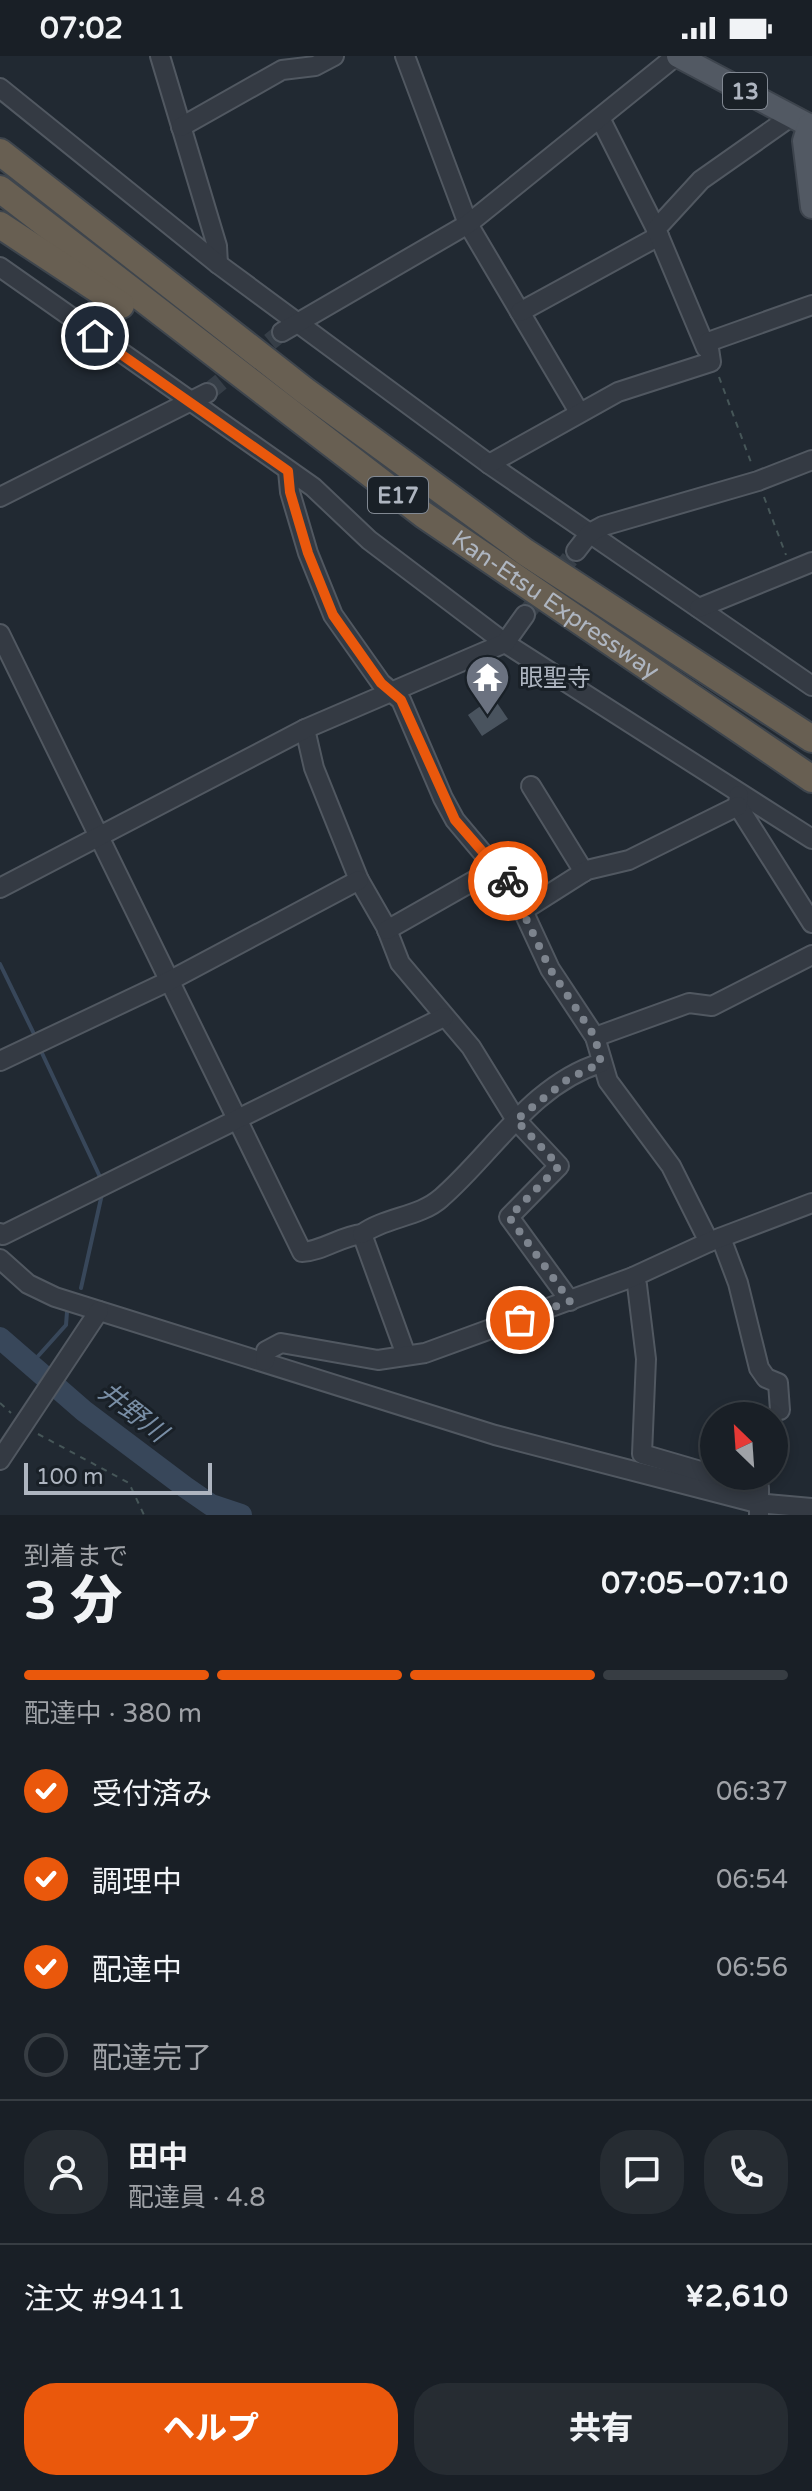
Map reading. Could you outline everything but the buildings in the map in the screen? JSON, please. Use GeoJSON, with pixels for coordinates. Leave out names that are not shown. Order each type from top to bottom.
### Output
{"type":"FeatureCollection","features":[{"type":"Feature","properties":{"kind":"highway"},"geometry":{"type":"LineString","coordinates":[[0,140],[108,229],[176,292]]}},
{"type":"Feature","properties":{"kind":"highway","name":"Kan-Etsu Expressway"},"geometry":{"type":"LineString","coordinates":[[0,152],[176,292],[525,552],[812,739]]}},
{"type":"Feature","properties":{"kind":"highway","name":"Kan-Etsu Expressway"},"geometry":{"type":"LineString","coordinates":[[0,189],[285,411],[494,565],[812,779]]}},
{"type":"Feature","properties":{"kind":"highway"},"geometry":{"type":"LineString","coordinates":[[0,225],[285,411]]}},
{"type":"Feature","properties":{"kind":"main road","name":"13"},"geometry":{"type":"LineString","coordinates":[[677,56],[806,123]]}},
{"type":"Feature","properties":{"kind":"main road"},"geometry":{"type":"LineString","coordinates":[[806,123],[804,141],[812,207]]}},
{"type":"Feature","properties":{"kind":"street"},"geometry":{"type":"LineString","coordinates":[[160,56],[217,246],[218,264]]}},
{"type":"Feature","properties":{"kind":"street"},"geometry":{"type":"LineString","coordinates":[[181,127],[282,70],[315,66],[334,56]]}},
{"type":"Feature","properties":{"kind":"street"},"geometry":{"type":"LineString","coordinates":[[405,56],[468,224],[579,412]]}},
{"type":"Feature","properties":{"kind":"street"},"geometry":{"type":"LineString","coordinates":[[290,327],[468,224],[677,56]]}},
{"type":"Feature","properties":{"kind":"street"},"geometry":{"type":"LineString","coordinates":[[0,88],[218,264],[290,327],[812,686]]}},
{"type":"Feature","properties":{"kind":"street"},"geometry":{"type":"LineString","coordinates":[[489,464],[618,392],[711,362],[657,232],[600,118]]}},
{"type":"Feature","properties":{"kind":"street"},"geometry":{"type":"LineString","coordinates":[[520,312],[657,232],[701,180],[806,123]]}},
{"type":"Feature","properties":{"kind":"street"},"geometry":{"type":"LineString","coordinates":[[0,267],[313,487],[369,540],[505,643],[738,799],[812,839]]}},
{"type":"Feature","properties":{"kind":"street"},"geometry":{"type":"LineString","coordinates":[[706,348],[708,342],[812,305]]}},
{"type":"Feature","properties":{"kind":"street"},"geometry":{"type":"LineString","coordinates":[[0,497],[191,404],[207,393]]}},
{"type":"Feature","properties":{"kind":"street"},"geometry":{"type":"LineString","coordinates":[[576,551],[590,533],[603,526],[758,481],[812,460]]}},
{"type":"Feature","properties":{"kind":"street"},"geometry":{"type":"LineString","coordinates":[[288,471],[290,492],[308,553],[333,615],[381,683],[401,700],[455,820],[498,867],[524,910],[550,969],[595,1037],[608,1081],[671,1166],[715,1240],[738,1283],[759,1368],[766,1378],[778,1383],[779,1402]]}},
{"type":"Feature","properties":{"kind":"street"},"geometry":{"type":"LineString","coordinates":[[699,608],[812,562]]}},
{"type":"Feature","properties":{"kind":"street"},"geometry":{"type":"LineString","coordinates":[[0,888],[305,729],[505,643],[525,615]]}},
{"type":"Feature","properties":{"kind":"street"},"geometry":{"type":"LineString","coordinates":[[0,634],[302,1252],[348,1235],[362,1234],[439,1200],[516,1120],[568,1079],[601,1063]]}},
{"type":"Feature","properties":{"kind":"street"},"geometry":{"type":"LineString","coordinates":[[305,729],[314,768],[359,880],[387,930],[400,963],[471,1047],[516,1120],[559,1166],[509,1217],[570,1301]]}},
{"type":"Feature","properties":{"kind":"street"},"geometry":{"type":"LineString","coordinates":[[531,786],[584,872]]}},
{"type":"Feature","properties":{"kind":"street"},"geometry":{"type":"LineString","coordinates":[[524,910],[584,872],[629,860],[738,799]]}},
{"type":"Feature","properties":{"kind":"street"},"geometry":{"type":"LineString","coordinates":[[738,799],[812,923]]}},
{"type":"Feature","properties":{"kind":"street"},"geometry":{"type":"LineString","coordinates":[[387,930],[498,867]]}},
{"type":"Feature","properties":{"kind":"street"},"geometry":{"type":"LineString","coordinates":[[0,1061],[171,980],[359,880]]}},
{"type":"Feature","properties":{"kind":"street"},"geometry":{"type":"LineString","coordinates":[[595,1037],[689,1003],[712,1006],[812,955]]}},
{"type":"Feature","properties":{"kind":"street"},"geometry":{"type":"LineString","coordinates":[[0,1233],[3,1235],[238,1121],[444,1017]]}},
{"type":"Feature","properties":{"kind":"street"},"geometry":{"type":"LineString","coordinates":[[265,1361],[266,1351],[281,1343],[378,1360],[449,1346],[633,1277],[715,1240],[812,1203]]}},
{"type":"Feature","properties":{"kind":"street"},"geometry":{"type":"LineString","coordinates":[[362,1234],[406,1355]]}},
{"type":"Feature","properties":{"kind":"street"},"geometry":{"type":"LineString","coordinates":[[0,1259],[28,1284],[99,1311],[495,1435],[758,1509],[812,1508]]}},
{"type":"Feature","properties":{"kind":"street"},"geometry":{"type":"LineString","coordinates":[[633,1277],[637,1285],[646,1359],[642,1454],[700,1470]]}},
{"type":"Feature","properties":{"kind":"street"},"geometry":{"type":"LineString","coordinates":[[0,1460],[99,1311]]}},
{"type":"Feature","properties":{"kind":"path"},"geometry":{"type":"LineString","coordinates":[[24,1425],[129,1483],[144,1515]]}},
{"type":"Feature","properties":{"kind":"waterway"},"geometry":{"type":"LineString","coordinates":[[0,964],[35,1036]]}},
{"type":"Feature","properties":{"kind":"waterway"},"geometry":{"type":"LineString","coordinates":[[41,1051],[101,1179]]}},
{"type":"Feature","properties":{"kind":"waterway"},"geometry":{"type":"LineString","coordinates":[[81,1288],[102,1194]]}},
{"type":"Feature","properties":{"kind":"waterway"},"geometry":{"type":"LineString","coordinates":[[31,1364],[66,1325],[67,1312]]}},
{"type":"Feature","properties":{"kind":"waterway","name":"井野川"},"geometry":{"type":"LineString","coordinates":[[0,1338],[84,1411],[185,1487],[211,1505],[241,1515]]}},
{"type":"Feature","properties":{"kind":"tunnel"},"geometry":{"type":"LineString","coordinates":[[207,393],[282,332]]}},
{"type":"Feature","properties":{"kind":"tunnel"},"geometry":{"type":"LineString","coordinates":[[525,615],[576,551]]}},
{"type":"Feature","properties":{"kind":"way so far"},"geometry":{"type":"LineString","coordinates":[[508,881],[550,969],[595,1037],[601,1063],[568,1079],[516,1120],[559,1166],[509,1217],[570,1301],[520,1320]]}},
{"type":"Feature","properties":{"kind":"place","name":"眼聖寺"},"geometry":{"type":"Point","coordinates":[488,717]}},
{"type":"Feature","properties":{"kind":"route"},"geometry":{"type":"LineString","coordinates":[[95,336],[288,471],[290,492],[308,553],[333,615],[381,683],[401,700],[455,820],[508,881]]}}]}
